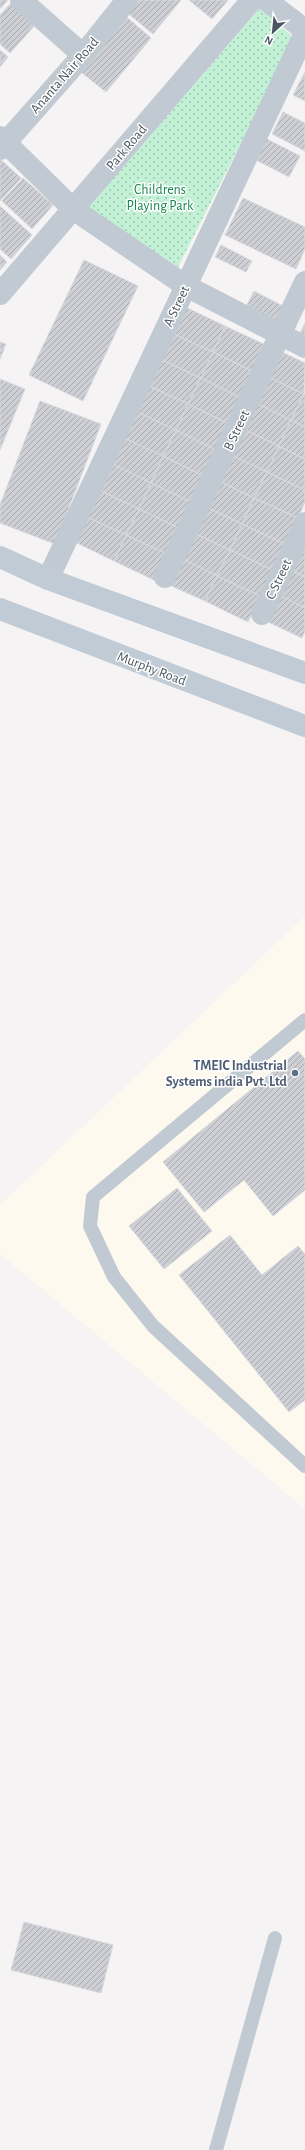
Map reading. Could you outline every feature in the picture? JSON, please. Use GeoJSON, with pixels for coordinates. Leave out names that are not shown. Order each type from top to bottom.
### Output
{"type":"FeatureCollection","features":[{"type":"Feature","properties":{"kind":"main road"},"geometry":{"type":"LineString","coordinates":[[0,557],[48,578],[305,673]]}},
{"type":"Feature","properties":{"kind":"main road","name":"Murphy Road"},"geometry":{"type":"LineString","coordinates":[[0,609],[305,726]]}},
{"type":"Feature","properties":{"kind":"street"},"geometry":{"type":"LineString","coordinates":[[21,0],[82,55]]}},
{"type":"Feature","properties":{"kind":"street","name":"Ananta Nair Road"},"geometry":{"type":"LineString","coordinates":[[2,143],[82,55],[127,0]]}},
{"type":"Feature","properties":{"kind":"street","name":"Park Road"},"geometry":{"type":"LineString","coordinates":[[0,294],[252,0]]}},
{"type":"Feature","properties":{"kind":"street"},"geometry":{"type":"LineString","coordinates":[[266,0],[305,30]]}},
{"type":"Feature","properties":{"kind":"street","name":"A Street"},"geometry":{"type":"LineString","coordinates":[[48,578],[305,34]]}},
{"type":"Feature","properties":{"kind":"street"},"geometry":{"type":"LineString","coordinates":[[2,143],[73,209],[186,286],[305,348]]}},
{"type":"Feature","properties":{"kind":"street","name":"B Street"},"geometry":{"type":"LineString","coordinates":[[165,577],[305,282]]}},
{"type":"Feature","properties":{"kind":"street","name":"C Street"},"geometry":{"type":"LineString","coordinates":[[262,614],[305,522]]}},
{"type":"Feature","properties":{"kind":"lane"},"geometry":{"type":"LineString","coordinates":[[305,1020],[93,1196],[90,1226],[114,1277],[153,1326],[305,1466]]}},
{"type":"Feature","properties":{"kind":"lane"},"geometry":{"type":"LineString","coordinates":[[216,2150],[275,1938]]}},
{"type":"Feature","properties":{"kind":"shaded area"},"geometry":{"type":"Polygon","coordinates":[[[305,916],[305,1509],[0,1254],[0,1205],[305,916]]]}},
{"type":"Feature","properties":{"kind":"green space","name":"Childrens Playing Park"},"geometry":{"type":"Polygon","coordinates":[[[260,8],[294,38],[178,267],[88,207],[260,8]]]}},
{"type":"Feature","properties":{"kind":"building"},"geometry":{"type":"Polygon","coordinates":[[[0,0],[8,0],[0,9],[0,0]]]}},
{"type":"Feature","properties":{"kind":"building"},"geometry":{"type":"Polygon","coordinates":[[[134,0],[181,0],[153,34],[125,11],[134,0]]]}},
{"type":"Feature","properties":{"kind":"building"},"geometry":{"type":"Polygon","coordinates":[[[189,0],[228,0],[212,19],[189,0]]]}},
{"type":"Feature","properties":{"kind":"building"},"geometry":{"type":"Polygon","coordinates":[[[11,3],[35,25],[10,53],[0,44],[0,15],[11,3]]]}},
{"type":"Feature","properties":{"kind":"building"},"geometry":{"type":"Polygon","coordinates":[[[122,13],[151,38],[106,92],[76,68],[122,13]]]}},
{"type":"Feature","properties":{"kind":"building"},"geometry":{"type":"Polygon","coordinates":[[[0,50],[8,57],[0,67],[0,50]]]}},
{"type":"Feature","properties":{"kind":"building"},"geometry":{"type":"Polygon","coordinates":[[[305,72],[305,101],[293,95],[305,72]]]}},
{"type":"Feature","properties":{"kind":"building"},"geometry":{"type":"Polygon","coordinates":[[[283,112],[305,123],[305,151],[272,134],[283,112]]]}},
{"type":"Feature","properties":{"kind":"building"},"geometry":{"type":"Polygon","coordinates":[[[267,139],[300,156],[289,177],[256,160],[267,139]]]}},
{"type":"Feature","properties":{"kind":"building"},"geometry":{"type":"Polygon","coordinates":[[[0,159],[21,178],[0,201],[0,159]]]}},
{"type":"Feature","properties":{"kind":"building"},"geometry":{"type":"Polygon","coordinates":[[[23,178],[53,205],[32,229],[2,201],[23,178]]]}},
{"type":"Feature","properties":{"kind":"building"},"geometry":{"type":"Polygon","coordinates":[[[243,198],[305,227],[305,249],[296,269],[225,235],[243,198]]]}},
{"type":"Feature","properties":{"kind":"building"},"geometry":{"type":"Polygon","coordinates":[[[0,206],[32,235],[11,259],[0,249],[0,206]]]}},
{"type":"Feature","properties":{"kind":"building"},"geometry":{"type":"Polygon","coordinates":[[[221,245],[252,261],[246,272],[215,257],[221,245]]]}},
{"type":"Feature","properties":{"kind":"building"},"geometry":{"type":"Polygon","coordinates":[[[0,255],[7,262],[0,270],[0,255]]]}},
{"type":"Feature","properties":{"kind":"building"},"geometry":{"type":"Polygon","coordinates":[[[84,260],[138,286],[83,401],[29,375],[84,260]]]}},
{"type":"Feature","properties":{"kind":"building"},"geometry":{"type":"Polygon","coordinates":[[[254,291],[285,307],[275,327],[244,311],[254,291]]]}},
{"type":"Feature","properties":{"kind":"building"},"geometry":{"type":"Polygon","coordinates":[[[185,307],[225,326],[213,352],[172,333],[185,307]]]}},
{"type":"Feature","properties":{"kind":"building"},"geometry":{"type":"Polygon","coordinates":[[[305,323],[305,337],[299,335],[305,323]]]}},
{"type":"Feature","properties":{"kind":"building"},"geometry":{"type":"Polygon","coordinates":[[[225,326],[268,346],[256,373],[213,352],[225,326]]]}},
{"type":"Feature","properties":{"kind":"building"},"geometry":{"type":"Polygon","coordinates":[[[172,333],[213,352],[201,378],[160,359],[172,333]]]}},
{"type":"Feature","properties":{"kind":"building"},"geometry":{"type":"Polygon","coordinates":[[[0,342],[6,344],[0,359],[0,342]]]}},
{"type":"Feature","properties":{"kind":"building"},"geometry":{"type":"Polygon","coordinates":[[[278,350],[305,363],[304,394],[266,376],[278,350]]]}},
{"type":"Feature","properties":{"kind":"building"},"geometry":{"type":"Polygon","coordinates":[[[213,352],[256,373],[243,399],[201,378],[213,352]]]}},
{"type":"Feature","properties":{"kind":"building"},"geometry":{"type":"Polygon","coordinates":[[[160,359],[201,378],[188,404],[147,385],[160,359]]]}},
{"type":"Feature","properties":{"kind":"building"},"geometry":{"type":"Polygon","coordinates":[[[266,376],[304,394],[291,420],[254,402],[266,376]]]}},
{"type":"Feature","properties":{"kind":"building"},"geometry":{"type":"Polygon","coordinates":[[[201,378],[243,399],[231,425],[188,404],[201,378]]]}},
{"type":"Feature","properties":{"kind":"building"},"geometry":{"type":"Polygon","coordinates":[[[0,379],[25,389],[0,450],[0,379]]]}},
{"type":"Feature","properties":{"kind":"building"},"geometry":{"type":"Polygon","coordinates":[[[147,385],[188,404],[176,430],[135,411],[147,385]]]}},
{"type":"Feature","properties":{"kind":"building"},"geometry":{"type":"Polygon","coordinates":[[[304,394],[305,395],[305,427],[291,420],[304,394]]]}},
{"type":"Feature","properties":{"kind":"building"},"geometry":{"type":"Polygon","coordinates":[[[40,401],[101,424],[55,544],[0,523],[0,505],[40,401]]]}},
{"type":"Feature","properties":{"kind":"building"},"geometry":{"type":"Polygon","coordinates":[[[254,402],[291,420],[279,446],[241,428],[254,402]]]}},
{"type":"Feature","properties":{"kind":"building"},"geometry":{"type":"Polygon","coordinates":[[[188,404],[231,425],[218,451],[176,430],[188,404]]]}},
{"type":"Feature","properties":{"kind":"building"},"geometry":{"type":"Polygon","coordinates":[[[135,411],[176,430],[163,456],[122,437],[135,411]]]}},
{"type":"Feature","properties":{"kind":"building"},"geometry":{"type":"Polygon","coordinates":[[[291,420],[305,427],[305,459],[279,446],[291,420]]]}},
{"type":"Feature","properties":{"kind":"building"},"geometry":{"type":"Polygon","coordinates":[[[241,428],[279,446],[267,472],[229,454],[241,428]]]}},
{"type":"Feature","properties":{"kind":"building"},"geometry":{"type":"Polygon","coordinates":[[[176,430],[218,451],[206,477],[163,456],[176,430]]]}},
{"type":"Feature","properties":{"kind":"building"},"geometry":{"type":"Polygon","coordinates":[[[122,437],[163,456],[151,483],[110,463],[122,437]]]}},
{"type":"Feature","properties":{"kind":"building"},"geometry":{"type":"Polygon","coordinates":[[[279,446],[305,459],[305,490],[267,472],[279,446]]]}},
{"type":"Feature","properties":{"kind":"building"},"geometry":{"type":"Polygon","coordinates":[[[229,454],[267,472],[254,498],[217,480],[229,454]]]}},
{"type":"Feature","properties":{"kind":"building"},"geometry":{"type":"Polygon","coordinates":[[[163,456],[206,477],[193,503],[151,483],[163,456]]]}},
{"type":"Feature","properties":{"kind":"building"},"geometry":{"type":"Polygon","coordinates":[[[110,463],[151,483],[139,509],[97,489],[110,463]]]}},
{"type":"Feature","properties":{"kind":"building"},"geometry":{"type":"Polygon","coordinates":[[[267,472],[305,490],[305,502],[298,518],[254,498],[267,472]]]}},
{"type":"Feature","properties":{"kind":"building"},"geometry":{"type":"Polygon","coordinates":[[[217,480],[254,498],[242,524],[204,506],[217,480]]]}},
{"type":"Feature","properties":{"kind":"building"},"geometry":{"type":"Polygon","coordinates":[[[151,483],[193,503],[181,529],[139,509],[151,483]]]}},
{"type":"Feature","properties":{"kind":"building"},"geometry":{"type":"Polygon","coordinates":[[[97,489],[139,509],[126,535],[85,516],[97,489]]]}},
{"type":"Feature","properties":{"kind":"building"},"geometry":{"type":"Polygon","coordinates":[[[254,498],[298,518],[285,544],[242,524],[254,498]]]}},
{"type":"Feature","properties":{"kind":"building"},"geometry":{"type":"Polygon","coordinates":[[[204,506],[242,524],[230,550],[192,532],[204,506]]]}},
{"type":"Feature","properties":{"kind":"building"},"geometry":{"type":"Polygon","coordinates":[[[139,509],[181,529],[169,555],[126,535],[139,509]]]}},
{"type":"Feature","properties":{"kind":"building"},"geometry":{"type":"Polygon","coordinates":[[[85,516],[126,535],[114,561],[73,541],[85,516]]]}},
{"type":"Feature","properties":{"kind":"building"},"geometry":{"type":"Polygon","coordinates":[[[242,524],[285,544],[273,570],[230,550],[242,524]]]}},
{"type":"Feature","properties":{"kind":"building"},"geometry":{"type":"Polygon","coordinates":[[[192,532],[230,550],[217,576],[180,558],[192,532]]]}},
{"type":"Feature","properties":{"kind":"building"},"geometry":{"type":"Polygon","coordinates":[[[126,535],[169,555],[156,581],[114,561],[126,535]]]}},
{"type":"Feature","properties":{"kind":"building"},"geometry":{"type":"Polygon","coordinates":[[[305,545],[305,577],[289,569],[305,545]]]}},
{"type":"Feature","properties":{"kind":"building"},"geometry":{"type":"Polygon","coordinates":[[[230,550],[273,570],[260,596],[217,576],[230,550]]]}},
{"type":"Feature","properties":{"kind":"building"},"geometry":{"type":"Polygon","coordinates":[[[180,558],[217,576],[205,601],[167,584],[180,558]]]}},
{"type":"Feature","properties":{"kind":"building"},"geometry":{"type":"Polygon","coordinates":[[[289,569],[305,577],[305,608],[276,594],[289,569]]]}},
{"type":"Feature","properties":{"kind":"building"},"geometry":{"type":"Polygon","coordinates":[[[217,576],[260,596],[248,622],[205,601],[217,576]]]}},
{"type":"Feature","properties":{"kind":"building"},"geometry":{"type":"Polygon","coordinates":[[[276,594],[305,608],[305,631],[302,638],[264,620],[276,594]]]}},
{"type":"Feature","properties":{"kind":"building"},"geometry":{"type":"Polygon","coordinates":[[[298,1051],[305,1059],[305,1190],[273,1216],[244,1180],[204,1212],[163,1162],[298,1051]]]}},
{"type":"Feature","properties":{"kind":"building"},"geometry":{"type":"Polygon","coordinates":[[[177,1188],[212,1231],[164,1269],[129,1226],[177,1188]]]}},
{"type":"Feature","properties":{"kind":"building"},"geometry":{"type":"Polygon","coordinates":[[[230,1235],[262,1275],[298,1246],[305,1254],[305,1400],[289,1412],[179,1275],[230,1235]]]}},
{"type":"Feature","properties":{"kind":"building"},"geometry":{"type":"Polygon","coordinates":[[[24,1922],[113,1945],[101,1993],[11,1970],[24,1922]]]}},
{"type":"Feature","properties":{"kind":"place","name":"TMEIC Industrial Systems india Pvt. Ltd"},"geometry":{"type":"Point","coordinates":[295,1073]}}]}
